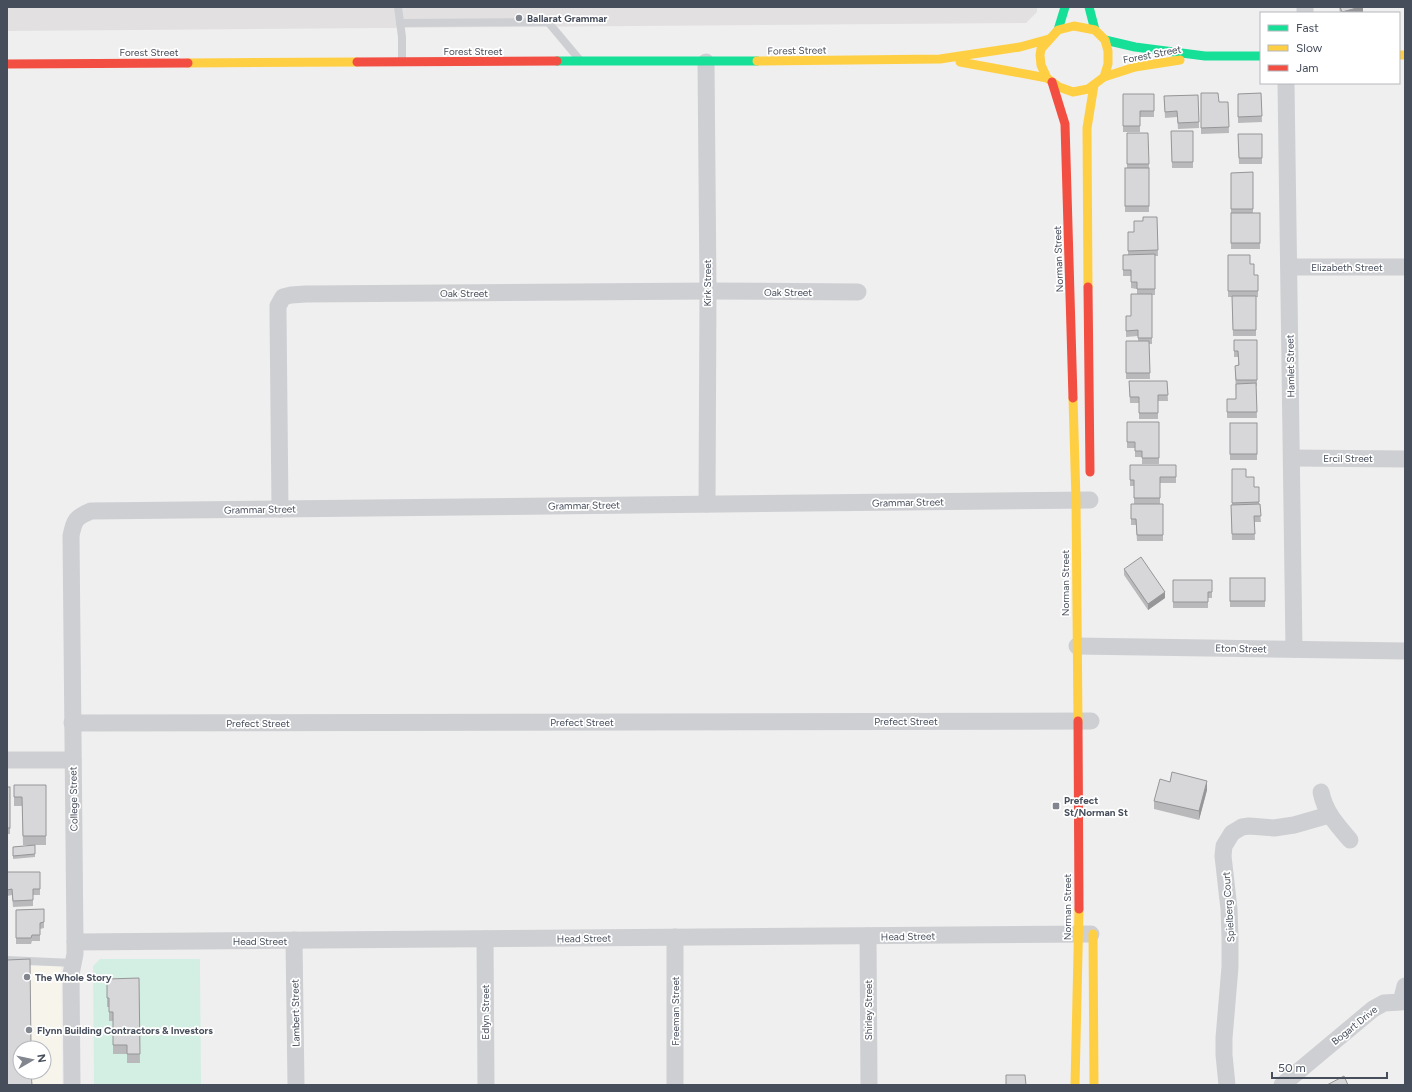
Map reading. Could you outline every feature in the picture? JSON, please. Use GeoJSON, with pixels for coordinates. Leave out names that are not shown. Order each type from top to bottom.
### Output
{"type":"FeatureCollection","features":[{"type":"Feature","properties":{"kind":"main road"},"geometry":{"type":"LineString","coordinates":[[1064,7],[1058,30],[1041,50],[1041,65],[1049,80],[1059,87],[1073,92],[1088,89],[1094,85],[1104,77],[1108,64],[1108,51],[1105,40],[1095,30],[1089,7]]}},
{"type":"Feature","properties":{"kind":"main road"},"geometry":{"type":"LineString","coordinates":[[1058,30],[1074,26],[1095,30]]}},
{"type":"Feature","properties":{"kind":"main road","name":"Forest Street"},"geometry":{"type":"LineString","coordinates":[[7,64],[580,61],[706,62],[940,59],[1020,48],[1049,39]]}},
{"type":"Feature","properties":{"kind":"main road","name":"Forest Street"},"geometry":{"type":"LineString","coordinates":[[1105,40],[1135,47],[1205,56],[1260,56]]}},
{"type":"Feature","properties":{"kind":"main road","name":"Forest Street"},"geometry":{"type":"LineString","coordinates":[[1104,77],[1135,67],[1205,56]]}},
{"type":"Feature","properties":{"kind":"main road","name":"Forest Street"},"geometry":{"type":"LineString","coordinates":[[940,59],[1049,80]]}},
{"type":"Feature","properties":{"kind":"main road","name":"Norman Street"},"geometry":{"type":"LineString","coordinates":[[1049,80],[1065,124],[1087,497]]}},
{"type":"Feature","properties":{"kind":"main road","name":"Norman Street"},"geometry":{"type":"LineString","coordinates":[[1094,85],[1087,128],[1088,931],[1094,1085]]}},
{"type":"Feature","properties":{"kind":"main road","name":"Norman Street"},"geometry":{"type":"LineString","coordinates":[[1075,1085],[1088,931]]}},
{"type":"Feature","properties":{"kind":"street","name":"Kirk Street"},"geometry":{"type":"LineString","coordinates":[[706,62],[708,291],[706,504]]}},
{"type":"Feature","properties":{"kind":"street","name":"Hamlet Street"},"geometry":{"type":"LineString","coordinates":[[1286,84],[1294,649]]}},
{"type":"Feature","properties":{"kind":"street","name":"Elizabeth Street"},"geometry":{"type":"LineString","coordinates":[[1289,267],[1405,267]]}},
{"type":"Feature","properties":{"kind":"street","name":"Oak Street"},"geometry":{"type":"LineString","coordinates":[[280,509],[278,293],[708,291],[858,292]]}},
{"type":"Feature","properties":{"kind":"street","name":"Ercil Street"},"geometry":{"type":"LineString","coordinates":[[1292,458],[1405,459]]}},
{"type":"Feature","properties":{"kind":"street","name":"Grammar Street"},"geometry":{"type":"LineString","coordinates":[[79,516],[91,511],[706,504],[1087,497]]}},
{"type":"Feature","properties":{"kind":"street","name":"College Street"},"geometry":{"type":"LineString","coordinates":[[72,1085],[71,974],[75,942],[72,723],[72,536],[73,523],[79,516]]}},
{"type":"Feature","properties":{"kind":"street","name":"Eton Street"},"geometry":{"type":"LineString","coordinates":[[1087,646],[1405,651]]}},
{"type":"Feature","properties":{"kind":"street","name":"Prefect Street"},"geometry":{"type":"LineString","coordinates":[[72,723],[1088,721]]}},
{"type":"Feature","properties":{"kind":"street"},"geometry":{"type":"LineString","coordinates":[[7,760],[73,760]]}},
{"type":"Feature","properties":{"kind":"street"},"geometry":{"type":"LineString","coordinates":[[1321,792],[1329,815],[1350,840]]}},
{"type":"Feature","properties":{"kind":"street","name":"Spielberg Court"},"geometry":{"type":"LineString","coordinates":[[1227,1085],[1224,1038],[1230,967],[1230,938],[1229,909],[1223,856],[1225,843],[1232,833],[1242,827],[1249,826],[1274,828],[1294,825],[1329,815]]}},
{"type":"Feature","properties":{"kind":"street","name":"Head Street"},"geometry":{"type":"LineString","coordinates":[[75,942],[868,936],[1088,931]]}},
{"type":"Feature","properties":{"kind":"street","name":"Shirley Street"},"geometry":{"type":"LineString","coordinates":[[868,936],[869,1085]]}},
{"type":"Feature","properties":{"kind":"street","name":"Freeman Street"},"geometry":{"type":"LineString","coordinates":[[675,937],[675,1085]]}},
{"type":"Feature","properties":{"kind":"street","name":"Edlyn Street"},"geometry":{"type":"LineString","coordinates":[[485,939],[486,1085]]}},
{"type":"Feature","properties":{"kind":"street","name":"Lambert Street"},"geometry":{"type":"LineString","coordinates":[[294,940],[296,1085]]}},
{"type":"Feature","properties":{"kind":"street","name":"Bogart Drive"},"geometry":{"type":"LineString","coordinates":[[1282,1085],[1373,1009],[1404,997]]}},
{"type":"Feature","properties":{"kind":"lane"},"geometry":{"type":"LineString","coordinates":[[398,7],[402,62]]}},
{"type":"Feature","properties":{"kind":"lane"},"geometry":{"type":"LineString","coordinates":[[400,23],[548,22],[580,61]]}},
{"type":"Feature","properties":{"kind":"lane"},"geometry":{"type":"LineString","coordinates":[[7,960],[73,963]]}},
{"type":"Feature","properties":{"kind":"shaded area","name":"Ballarat Grammar"},"geometry":{"type":"Polygon","coordinates":[[[7,7],[1037,7],[1037,12],[1026,23],[7,31],[7,7]]]}},
{"type":"Feature","properties":{"kind":"shaded area"},"geometry":{"type":"Polygon","coordinates":[[[7,966],[61,966],[62,1085],[7,1085],[7,966]]]}},
{"type":"Feature","properties":{"kind":"green space"},"geometry":{"type":"Polygon","coordinates":[[[100,959],[200,959],[201,1085],[94,1085],[93,966],[100,959]]]}},
{"type":"Feature","properties":{"kind":"building"},"geometry":{"type":"Polygon","coordinates":[[[1340,7],[1360,7],[1342,12],[1340,7]]]}},
{"type":"Feature","properties":{"kind":"building"},"geometry":{"type":"Polygon","coordinates":[[[1201,93],[1218,93],[1219,102],[1228,102],[1229,127],[1201,128],[1201,93]]]}},
{"type":"Feature","properties":{"kind":"building"},"geometry":{"type":"Polygon","coordinates":[[[1261,93],[1262,116],[1238,117],[1238,94],[1261,93]]]}},
{"type":"Feature","properties":{"kind":"building"},"geometry":{"type":"Polygon","coordinates":[[[1123,94],[1154,94],[1154,111],[1140,111],[1140,126],[1123,126],[1123,94]]]}},
{"type":"Feature","properties":{"kind":"building"},"geometry":{"type":"Polygon","coordinates":[[[1198,95],[1199,122],[1178,123],[1177,111],[1165,112],[1164,96],[1198,95]]]}},
{"type":"Feature","properties":{"kind":"building"},"geometry":{"type":"Polygon","coordinates":[[[1171,131],[1193,131],[1193,162],[1172,162],[1171,131]]]}},
{"type":"Feature","properties":{"kind":"building"},"geometry":{"type":"Polygon","coordinates":[[[1127,133],[1148,133],[1149,164],[1127,164],[1127,133]]]}},
{"type":"Feature","properties":{"kind":"building"},"geometry":{"type":"Polygon","coordinates":[[[1238,134],[1262,134],[1262,158],[1239,158],[1238,134]]]}},
{"type":"Feature","properties":{"kind":"building"},"geometry":{"type":"Polygon","coordinates":[[[1125,168],[1149,168],[1149,206],[1125,206],[1125,168]]]}},
{"type":"Feature","properties":{"kind":"building"},"geometry":{"type":"Polygon","coordinates":[[[1253,172],[1253,209],[1231,209],[1231,173],[1253,172]]]}},
{"type":"Feature","properties":{"kind":"building"},"geometry":{"type":"Polygon","coordinates":[[[1231,213],[1260,213],[1260,243],[1231,243],[1231,213]]]}},
{"type":"Feature","properties":{"kind":"building"},"geometry":{"type":"Polygon","coordinates":[[[1143,217],[1157,217],[1158,250],[1128,251],[1128,232],[1134,232],[1134,221],[1143,221],[1143,217]]]}},
{"type":"Feature","properties":{"kind":"building"},"geometry":{"type":"Polygon","coordinates":[[[1155,254],[1155,289],[1137,289],[1137,282],[1131,282],[1131,270],[1123,270],[1123,255],[1155,254]]]}},
{"type":"Feature","properties":{"kind":"building"},"geometry":{"type":"Polygon","coordinates":[[[1228,255],[1250,255],[1250,264],[1254,264],[1254,275],[1258,275],[1258,291],[1228,291],[1228,255]]]}},
{"type":"Feature","properties":{"kind":"building"},"geometry":{"type":"Polygon","coordinates":[[[1131,294],[1152,294],[1152,338],[1138,338],[1138,330],[1126,331],[1126,316],[1131,316],[1131,294]]]}},
{"type":"Feature","properties":{"kind":"building"},"geometry":{"type":"Polygon","coordinates":[[[1232,296],[1256,296],[1256,330],[1233,330],[1232,296]]]}},
{"type":"Feature","properties":{"kind":"building"},"geometry":{"type":"Polygon","coordinates":[[[1234,340],[1257,340],[1257,380],[1236,380],[1235,366],[1239,365],[1238,351],[1234,351],[1234,340]]]}},
{"type":"Feature","properties":{"kind":"building"},"geometry":{"type":"Polygon","coordinates":[[[1126,341],[1149,341],[1150,373],[1126,373],[1126,341]]]}},
{"type":"Feature","properties":{"kind":"building"},"geometry":{"type":"Polygon","coordinates":[[[1129,381],[1167,381],[1168,395],[1158,395],[1158,413],[1139,413],[1139,397],[1130,397],[1129,381]]]}},
{"type":"Feature","properties":{"kind":"building"},"geometry":{"type":"Polygon","coordinates":[[[1256,383],[1257,412],[1227,412],[1227,399],[1236,399],[1236,384],[1256,383]]]}},
{"type":"Feature","properties":{"kind":"building"},"geometry":{"type":"Polygon","coordinates":[[[1127,422],[1159,422],[1159,458],[1142,458],[1142,451],[1135,451],[1135,442],[1127,442],[1127,422]]]}},
{"type":"Feature","properties":{"kind":"building"},"geometry":{"type":"Polygon","coordinates":[[[1230,423],[1257,423],[1257,454],[1230,454],[1230,423]]]}},
{"type":"Feature","properties":{"kind":"building"},"geometry":{"type":"Polygon","coordinates":[[[1130,465],[1176,465],[1176,477],[1160,477],[1160,498],[1134,498],[1134,480],[1130,480],[1130,465]]]}},
{"type":"Feature","properties":{"kind":"building"},"geometry":{"type":"Polygon","coordinates":[[[1232,469],[1246,469],[1246,477],[1254,477],[1254,487],[1259,487],[1259,502],[1232,503],[1232,469]]]}},
{"type":"Feature","properties":{"kind":"building"},"geometry":{"type":"Polygon","coordinates":[[[1131,504],[1163,504],[1163,535],[1137,535],[1136,519],[1131,519],[1131,504]]]}},
{"type":"Feature","properties":{"kind":"building"},"geometry":{"type":"Polygon","coordinates":[[[1260,504],[1261,516],[1254,516],[1255,534],[1232,534],[1231,505],[1260,504]]]}},
{"type":"Feature","properties":{"kind":"building"},"geometry":{"type":"Polygon","coordinates":[[[1141,557],[1165,592],[1148,604],[1124,569],[1141,557]]]}},
{"type":"Feature","properties":{"kind":"building"},"geometry":{"type":"Polygon","coordinates":[[[1230,578],[1265,578],[1265,601],[1230,601],[1230,578]]]}},
{"type":"Feature","properties":{"kind":"building"},"geometry":{"type":"Polygon","coordinates":[[[1173,580],[1212,580],[1212,592],[1208,592],[1208,602],[1173,602],[1173,580]]]}},
{"type":"Feature","properties":{"kind":"building"},"geometry":{"type":"Polygon","coordinates":[[[1172,772],[1207,781],[1199,811],[1154,801],[1160,779],[1170,782],[1172,772]]]}},
{"type":"Feature","properties":{"kind":"building"},"geometry":{"type":"Polygon","coordinates":[[[14,785],[46,785],[46,836],[23,836],[22,797],[14,797],[14,785]]]}},
{"type":"Feature","properties":{"kind":"building"},"geometry":{"type":"Polygon","coordinates":[[[7,787],[10,787],[10,828],[7,828],[7,787]]]}},
{"type":"Feature","properties":{"kind":"building"},"geometry":{"type":"Polygon","coordinates":[[[35,845],[35,854],[13,856],[13,847],[35,845]]]}},
{"type":"Feature","properties":{"kind":"building"},"geometry":{"type":"Polygon","coordinates":[[[7,872],[40,872],[40,889],[33,889],[33,900],[13,901],[12,889],[7,890],[7,872]]]}},
{"type":"Feature","properties":{"kind":"building"},"geometry":{"type":"Polygon","coordinates":[[[44,909],[44,922],[40,923],[40,935],[32,935],[31,938],[16,938],[16,910],[44,909]]]}},
{"type":"Feature","properties":{"kind":"building"},"geometry":{"type":"Polygon","coordinates":[[[30,959],[31,1040],[12,1040],[12,1080],[32,1080],[32,1085],[7,1085],[7,960],[30,959]]]}},
{"type":"Feature","properties":{"kind":"building"},"geometry":{"type":"Polygon","coordinates":[[[139,978],[140,1054],[127,1054],[127,1045],[113,1045],[113,1012],[109,1012],[107,979],[139,978]]]}},
{"type":"Feature","properties":{"kind":"building"},"geometry":{"type":"Polygon","coordinates":[[[1006,1075],[1025,1075],[1026,1085],[1006,1085],[1006,1075]]]}},
{"type":"Feature","properties":{"kind":"building"},"geometry":{"type":"Polygon","coordinates":[[[1344,1076],[1348,1085],[1327,1085],[1344,1076]]]}},
{"type":"Feature","properties":{"kind":"traffic: fast"},"geometry":{"type":"LineString","coordinates":[[1058,30],[1065,7]]}},
{"type":"Feature","properties":{"kind":"traffic: fast"},"geometry":{"type":"LineString","coordinates":[[1089,7],[1095,30]]}},
{"type":"Feature","properties":{"kind":"traffic: fast"},"geometry":{"type":"LineString","coordinates":[[1105,40],[1135,47],[1205,56],[1260,56]]}},
{"type":"Feature","properties":{"kind":"traffic: fast"},"geometry":{"type":"LineString","coordinates":[[557,61],[757,61]]}},
{"type":"Feature","properties":{"kind":"traffic: slow"},"geometry":{"type":"LineString","coordinates":[[1074,26],[1095,30],[1105,40],[1108,51],[1108,64],[1104,77],[1088,89],[1073,92],[1059,87],[1047,78],[1041,65],[1040,55],[1041,49],[1058,30],[1074,26]]}},
{"type":"Feature","properties":{"kind":"traffic: slow"},"geometry":{"type":"LineString","coordinates":[[757,61],[940,59],[1020,47],[1049,39]]}},
{"type":"Feature","properties":{"kind":"traffic: slow"},"geometry":{"type":"LineString","coordinates":[[1400,55],[1405,55]]}},
{"type":"Feature","properties":{"kind":"traffic: slow"},"geometry":{"type":"LineString","coordinates":[[1104,77],[1135,67],[1180,60]]}},
{"type":"Feature","properties":{"kind":"traffic: slow"},"geometry":{"type":"LineString","coordinates":[[188,63],[357,62]]}},
{"type":"Feature","properties":{"kind":"traffic: slow"},"geometry":{"type":"LineString","coordinates":[[960,62],[1047,78]]}},
{"type":"Feature","properties":{"kind":"traffic: slow"},"geometry":{"type":"LineString","coordinates":[[1088,287],[1087,128],[1094,85]]}},
{"type":"Feature","properties":{"kind":"traffic: slow"},"geometry":{"type":"LineString","coordinates":[[1073,398],[1076,500],[1078,721]]}},
{"type":"Feature","properties":{"kind":"traffic: slow"},"geometry":{"type":"LineString","coordinates":[[1075,1085],[1079,909]]}},
{"type":"Feature","properties":{"kind":"traffic: slow"},"geometry":{"type":"LineString","coordinates":[[1093,934],[1094,1085]]}},
{"type":"Feature","properties":{"kind":"traffic: jam"},"geometry":{"type":"LineString","coordinates":[[357,62],[557,61]]}},
{"type":"Feature","properties":{"kind":"traffic: jam"},"geometry":{"type":"LineString","coordinates":[[7,64],[188,63]]}},
{"type":"Feature","properties":{"kind":"traffic: jam"},"geometry":{"type":"LineString","coordinates":[[1052,82],[1065,124],[1073,398]]}},
{"type":"Feature","properties":{"kind":"traffic: jam"},"geometry":{"type":"LineString","coordinates":[[1088,287],[1090,472]]}},
{"type":"Feature","properties":{"kind":"traffic: jam"},"geometry":{"type":"LineString","coordinates":[[1078,721],[1079,909]]}},
{"type":"Feature","properties":{"kind":"place","name":"Ballarat Grammar"},"geometry":{"type":"Point","coordinates":[519,18]}},
{"type":"Feature","properties":{"kind":"place","name":"Prefect St/Norman St"},"geometry":{"type":"Point","coordinates":[1056,806]}},
{"type":"Feature","properties":{"kind":"place","name":"The Whole Story"},"geometry":{"type":"Point","coordinates":[27,977]}},
{"type":"Feature","properties":{"kind":"place","name":"Flynn Building Contractors & Investors"},"geometry":{"type":"Point","coordinates":[29,1030]}}]}
